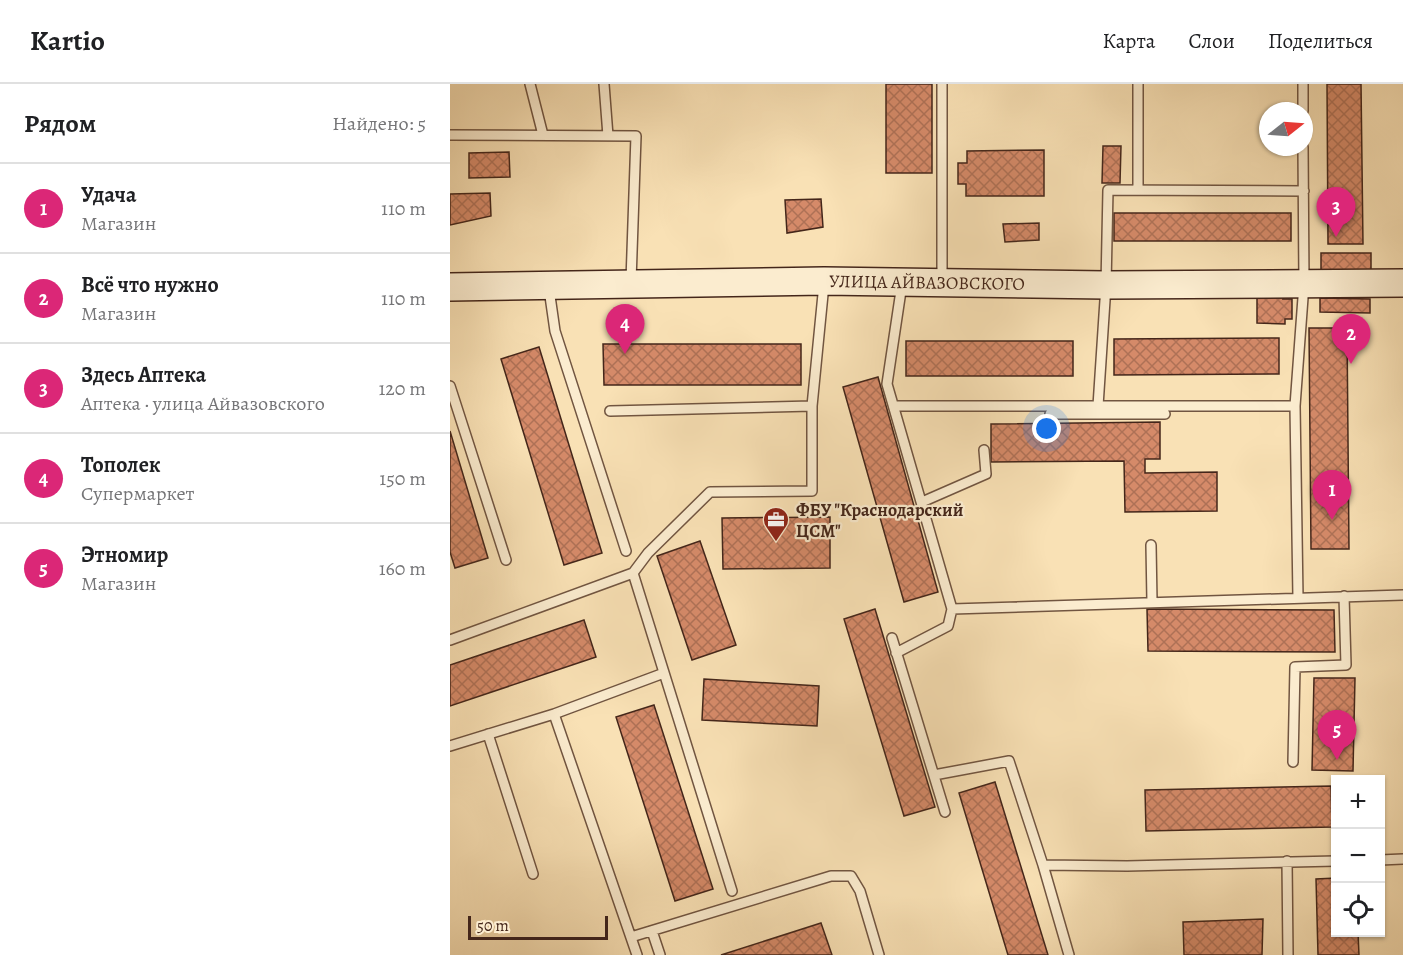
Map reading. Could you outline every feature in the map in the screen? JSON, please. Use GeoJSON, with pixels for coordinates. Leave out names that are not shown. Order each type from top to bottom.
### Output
{"type":"FeatureCollection","features":[{"type":"Feature","properties":{"kind":"street","name":"УЛИЦА АЙВАЗОВСКОГО"},"geometry":{"type":"LineString","coordinates":[[450,287],[631,286],[824,281],[1106,285],[1403,283]]}},
{"type":"Feature","properties":{"kind":"lane"},"geometry":{"type":"LineString","coordinates":[[530,84],[543,135]]}},
{"type":"Feature","properties":{"kind":"lane"},"geometry":{"type":"LineString","coordinates":[[604,84],[608,136]]}},
{"type":"Feature","properties":{"kind":"lane"},"geometry":{"type":"LineString","coordinates":[[942,84],[942,283]]}},
{"type":"Feature","properties":{"kind":"lane"},"geometry":{"type":"LineString","coordinates":[[1138,84],[1138,189]]}},
{"type":"Feature","properties":{"kind":"lane"},"geometry":{"type":"LineString","coordinates":[[1303,84],[1303,102]]}},
{"type":"Feature","properties":{"kind":"lane"},"geometry":{"type":"LineString","coordinates":[[450,135],[636,136],[631,286]]}},
{"type":"Feature","properties":{"kind":"lane"},"geometry":{"type":"LineString","coordinates":[[1298,598],[1295,406],[1304,284],[1304,156]]}},
{"type":"Feature","properties":{"kind":"lane"},"geometry":{"type":"LineString","coordinates":[[1098,406],[1106,285],[1108,190],[1304,191]]}},
{"type":"Feature","properties":{"kind":"lane"},"geometry":{"type":"LineString","coordinates":[[450,640],[633,573],[648,553],[710,492],[812,491],[812,406],[824,281]]}},
{"type":"Feature","properties":{"kind":"lane"},"geometry":{"type":"LineString","coordinates":[[896,653],[948,626],[952,609],[887,384],[902,283]]}},
{"type":"Feature","properties":{"kind":"lane"},"geometry":{"type":"LineString","coordinates":[[548,286],[555,331],[626,551]]}},
{"type":"Feature","properties":{"kind":"lane"},"geometry":{"type":"LineString","coordinates":[[450,387],[506,560]]}},
{"type":"Feature","properties":{"kind":"lane"},"geometry":{"type":"LineString","coordinates":[[610,411],[812,406]]}},
{"type":"Feature","properties":{"kind":"lane"},"geometry":{"type":"LineString","coordinates":[[894,406],[1295,406]]}},
{"type":"Feature","properties":{"kind":"lane"},"geometry":{"type":"LineString","coordinates":[[1050,414],[1165,414]]}},
{"type":"Feature","properties":{"kind":"lane"},"geometry":{"type":"LineString","coordinates":[[922,502],[986,474],[984,450]]}},
{"type":"Feature","properties":{"kind":"lane"},"geometry":{"type":"LineString","coordinates":[[1151,545],[1152,602]]}},
{"type":"Feature","properties":{"kind":"lane"},"geometry":{"type":"LineString","coordinates":[[633,573],[732,891]]}},
{"type":"Feature","properties":{"kind":"lane"},"geometry":{"type":"LineString","coordinates":[[952,609],[1403,595]]}},
{"type":"Feature","properties":{"kind":"lane"},"geometry":{"type":"LineString","coordinates":[[1293,762],[1295,667],[1346,664],[1344,596]]}},
{"type":"Feature","properties":{"kind":"lane"},"geometry":{"type":"LineString","coordinates":[[892,639],[945,812]]}},
{"type":"Feature","properties":{"kind":"lane"},"geometry":{"type":"LineString","coordinates":[[450,746],[554,714],[664,673]]}},
{"type":"Feature","properties":{"kind":"lane"},"geometry":{"type":"LineString","coordinates":[[554,714],[637,955]]}},
{"type":"Feature","properties":{"kind":"lane"},"geometry":{"type":"LineString","coordinates":[[488,734],[533,874]]}},
{"type":"Feature","properties":{"kind":"lane"},"geometry":{"type":"LineString","coordinates":[[934,775],[1009,761],[1069,955]]}},
{"type":"Feature","properties":{"kind":"lane"},"geometry":{"type":"LineString","coordinates":[[1385,860],[1403,860]]}},
{"type":"Feature","properties":{"kind":"lane"},"geometry":{"type":"LineString","coordinates":[[1287,861],[1288,955]]}},
{"type":"Feature","properties":{"kind":"lane"},"geometry":{"type":"LineString","coordinates":[[1043,865],[1127,866],[1331,861]]}},
{"type":"Feature","properties":{"kind":"lane"},"geometry":{"type":"LineString","coordinates":[[632,937],[831,876],[851,876],[860,891],[879,955]]}},
{"type":"Feature","properties":{"kind":"lane"},"geometry":{"type":"LineString","coordinates":[[652,931],[660,955]]}},
{"type":"Feature","properties":{"kind":"building"},"geometry":{"type":"Polygon","coordinates":[[[886,84],[932,84],[932,173],[886,173],[886,84]]]}},
{"type":"Feature","properties":{"kind":"building"},"geometry":{"type":"Polygon","coordinates":[[[1327,84],[1361,84],[1363,244],[1328,244],[1327,84]]]}},
{"type":"Feature","properties":{"kind":"building"},"geometry":{"type":"Polygon","coordinates":[[[1103,146],[1121,146],[1120,183],[1102,183],[1103,146]]]}},
{"type":"Feature","properties":{"kind":"building"},"geometry":{"type":"Polygon","coordinates":[[[1044,150],[1044,196],[966,196],[966,184],[958,184],[958,163],[967,163],[967,151],[1044,150]]]}},
{"type":"Feature","properties":{"kind":"building"},"geometry":{"type":"Polygon","coordinates":[[[509,152],[510,177],[469,178],[469,153],[509,152]]]}},
{"type":"Feature","properties":{"kind":"building"},"geometry":{"type":"Polygon","coordinates":[[[490,193],[491,216],[450,225],[450,194],[490,193]]]}},
{"type":"Feature","properties":{"kind":"building"},"geometry":{"type":"Polygon","coordinates":[[[821,199],[823,227],[787,233],[785,200],[821,199]]]}},
{"type":"Feature","properties":{"kind":"building"},"geometry":{"type":"Polygon","coordinates":[[[1114,213],[1291,213],[1291,241],[1114,241],[1114,213]]]}},
{"type":"Feature","properties":{"kind":"building"},"geometry":{"type":"Polygon","coordinates":[[[1039,223],[1039,240],[1005,242],[1003,224],[1039,223]]]}},
{"type":"Feature","properties":{"kind":"building"},"geometry":{"type":"Polygon","coordinates":[[[1321,253],[1371,253],[1371,271],[1321,271],[1321,253]]]}},
{"type":"Feature","properties":{"kind":"building"},"geometry":{"type":"Polygon","coordinates":[[[1257,296],[1284,296],[1283,299],[1292,299],[1292,319],[1285,319],[1285,324],[1257,323],[1257,296]]]}},
{"type":"Feature","properties":{"kind":"building"},"geometry":{"type":"Polygon","coordinates":[[[1320,298],[1370,299],[1370,313],[1320,312],[1320,298]]]}},
{"type":"Feature","properties":{"kind":"building"},"geometry":{"type":"Polygon","coordinates":[[[1309,328],[1347,328],[1349,549],[1311,549],[1309,328]]]}},
{"type":"Feature","properties":{"kind":"building"},"geometry":{"type":"Polygon","coordinates":[[[1279,338],[1279,374],[1114,375],[1114,339],[1279,338]]]}},
{"type":"Feature","properties":{"kind":"building"},"geometry":{"type":"Polygon","coordinates":[[[906,341],[1073,341],[1073,376],[906,376],[906,341]]]}},
{"type":"Feature","properties":{"kind":"building"},"geometry":{"type":"Polygon","coordinates":[[[603,344],[801,344],[801,385],[604,385],[603,344]]]}},
{"type":"Feature","properties":{"kind":"building"},"geometry":{"type":"Polygon","coordinates":[[[539,347],[602,553],[564,565],[501,359],[539,347]]]}},
{"type":"Feature","properties":{"kind":"building"},"geometry":{"type":"Polygon","coordinates":[[[878,377],[938,592],[904,602],[843,387],[878,377]]]}},
{"type":"Feature","properties":{"kind":"building"},"geometry":{"type":"Polygon","coordinates":[[[1160,422],[1160,459],[1145,459],[1145,473],[1217,472],[1217,511],[1125,512],[1124,461],[991,462],[991,424],[1160,422]]]}},
{"type":"Feature","properties":{"kind":"building"},"geometry":{"type":"Polygon","coordinates":[[[450,431],[488,558],[455,568],[450,552],[450,431]]]}},
{"type":"Feature","properties":{"kind":"building","name":"ФБУ \"Краснодарский ЦСМ\""},"geometry":{"type":"Polygon","coordinates":[[[830,517],[830,568],[723,569],[722,518],[830,517]]]}},
{"type":"Feature","properties":{"kind":"building"},"geometry":{"type":"Polygon","coordinates":[[[700,541],[736,645],[692,660],[657,556],[700,541]]]}},
{"type":"Feature","properties":{"kind":"building"},"geometry":{"type":"Polygon","coordinates":[[[875,609],[935,807],[904,816],[844,619],[875,609]]]}},
{"type":"Feature","properties":{"kind":"building"},"geometry":{"type":"Polygon","coordinates":[[[1147,609],[1334,610],[1335,652],[1148,651],[1147,609]]]}},
{"type":"Feature","properties":{"kind":"building"},"geometry":{"type":"Polygon","coordinates":[[[584,620],[596,657],[450,706],[450,665],[584,620]]]}},
{"type":"Feature","properties":{"kind":"building"},"geometry":{"type":"Polygon","coordinates":[[[1314,678],[1355,678],[1353,771],[1312,770],[1314,678]]]}},
{"type":"Feature","properties":{"kind":"building"},"geometry":{"type":"Polygon","coordinates":[[[704,679],[819,686],[817,726],[702,720],[704,679]]]}},
{"type":"Feature","properties":{"kind":"building"},"geometry":{"type":"Polygon","coordinates":[[[654,705],[713,889],[675,901],[616,717],[654,705]]]}},
{"type":"Feature","properties":{"kind":"building"},"geometry":{"type":"Polygon","coordinates":[[[995,782],[1048,955],[1008,955],[959,793],[995,782]]]}},
{"type":"Feature","properties":{"kind":"building"},"geometry":{"type":"Polygon","coordinates":[[[1331,786],[1331,827],[1146,831],[1145,790],[1331,786]]]}},
{"type":"Feature","properties":{"kind":"building"},"geometry":{"type":"Polygon","coordinates":[[[1331,878],[1331,937],[1358,937],[1359,955],[1318,955],[1316,879],[1331,878]]]}},
{"type":"Feature","properties":{"kind":"building"},"geometry":{"type":"Polygon","coordinates":[[[1263,919],[1262,955],[1184,955],[1183,922],[1263,919]]]}},
{"type":"Feature","properties":{"kind":"building"},"geometry":{"type":"Polygon","coordinates":[[[821,923],[832,955],[721,955],[821,923]]]}},
{"type":"Feature","properties":{"kind":"place","name":"Здесь Аптека"},"geometry":{"type":"Point","coordinates":[1336,237]}},
{"type":"Feature","properties":{"kind":"place","name":"Тополек"},"geometry":{"type":"Point","coordinates":[625,354]}},
{"type":"Feature","properties":{"kind":"place","name":"Всё что нужно"},"geometry":{"type":"Point","coordinates":[1351,364]}},
{"type":"Feature","properties":{"kind":"place","name":"Удача"},"geometry":{"type":"Point","coordinates":[1332,520]}},
{"type":"Feature","properties":{"kind":"place","name":"ФБУ \"Краснодарский ЦСМ\""},"geometry":{"type":"Point","coordinates":[776,543]}},
{"type":"Feature","properties":{"kind":"place","name":"Этномир"},"geometry":{"type":"Point","coordinates":[1337,760]}}]}
